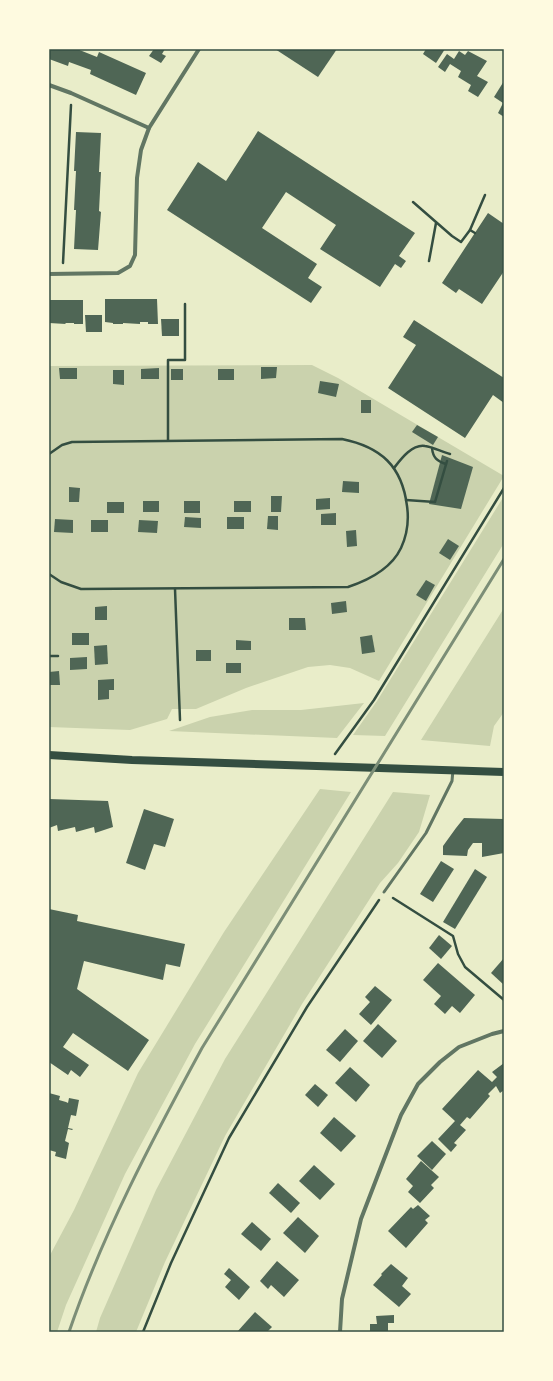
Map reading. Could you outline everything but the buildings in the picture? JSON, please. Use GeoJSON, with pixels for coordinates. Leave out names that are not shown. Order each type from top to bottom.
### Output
{"type":"FeatureCollection","features":[{"type":"Feature","properties":{"kind":"main road"},"geometry":{"type":"LineString","coordinates":[[49,755],[132,760],[504,772]]}},
{"type":"Feature","properties":{"kind":"street"},"geometry":{"type":"LineString","coordinates":[[49,274],[118,273],[130,266],[135,255],[137,178],[141,150],[149,128],[199,49]]}},
{"type":"Feature","properties":{"kind":"street"},"geometry":{"type":"LineString","coordinates":[[49,85],[71,93],[149,128]]}},
{"type":"Feature","properties":{"kind":"street"},"geometry":{"type":"LineString","coordinates":[[340,1332],[342,1299],[361,1219],[401,1115],[418,1084],[440,1062],[459,1047],[504,1031]]}},
{"type":"Feature","properties":{"kind":"lane"},"geometry":{"type":"LineString","coordinates":[[384,892],[426,833],[452,781],[450,770]]}},
{"type":"Feature","properties":{"kind":"path"},"geometry":{"type":"LineString","coordinates":[[62,274],[71,93]]}},
{"type":"Feature","properties":{"kind":"path"},"geometry":{"type":"LineString","coordinates":[[413,202],[436,223],[461,242],[470,230],[485,195]]}},
{"type":"Feature","properties":{"kind":"path"},"geometry":{"type":"LineString","coordinates":[[429,261],[436,223]]}},
{"type":"Feature","properties":{"kind":"path"},"geometry":{"type":"LineString","coordinates":[[470,230],[475,232]]}},
{"type":"Feature","properties":{"kind":"path"},"geometry":{"type":"LineString","coordinates":[[168,440],[168,360],[185,360],[185,304]]}},
{"type":"Feature","properties":{"kind":"path"},"geometry":{"type":"LineString","coordinates":[[49,454],[62,445],[72,442],[342,439],[367,446],[380,454],[394,468],[404,487],[407,525],[401,549],[384,568],[373,576],[348,587],[81,589],[61,582],[49,574]]}},
{"type":"Feature","properties":{"kind":"path"},"geometry":{"type":"LineString","coordinates":[[394,468],[405,454],[415,448],[424,446],[450,454]]}},
{"type":"Feature","properties":{"kind":"path"},"geometry":{"type":"LineString","coordinates":[[406,500],[435,502],[446,462],[439,462],[434,458],[432,448]]}},
{"type":"Feature","properties":{"kind":"path"},"geometry":{"type":"LineString","coordinates":[[331,767],[337,751],[374,700],[504,488]]}},
{"type":"Feature","properties":{"kind":"path"},"geometry":{"type":"LineString","coordinates":[[175,589],[180,720]]}},
{"type":"Feature","properties":{"kind":"path"},"geometry":{"type":"LineString","coordinates":[[49,656],[58,656]]}},
{"type":"Feature","properties":{"kind":"path"},"geometry":{"type":"LineString","coordinates":[[143,1332],[171,1263],[229,1138],[307,1007],[384,892],[453,936],[458,954],[465,967],[504,1000]]}},
{"type":"Feature","properties":{"kind":"green space"},"geometry":{"type":"Polygon","coordinates":[[[312,365],[338,378],[504,476],[379,681],[350,668],[330,665],[308,667],[246,688],[196,709],[172,709],[167,719],[130,730],[49,727],[49,366],[312,365]]]}},
{"type":"Feature","properties":{"kind":"green space"},"geometry":{"type":"Polygon","coordinates":[[[504,496],[504,543],[385,736],[353,735],[377,701],[504,496]]]}},
{"type":"Feature","properties":{"kind":"green space"},"geometry":{"type":"Polygon","coordinates":[[[504,608],[504,712],[494,726],[490,746],[421,740],[504,608]]]}},
{"type":"Feature","properties":{"kind":"green space"},"geometry":{"type":"Polygon","coordinates":[[[364,703],[337,738],[169,731],[210,717],[252,710],[301,710],[364,703]]]}},
{"type":"Feature","properties":{"kind":"green space"},"geometry":{"type":"Polygon","coordinates":[[[320,789],[351,792],[195,1044],[125,1174],[66,1305],[57,1332],[49,1332],[49,1257],[74,1210],[138,1073],[224,932],[320,789]]]}},
{"type":"Feature","properties":{"kind":"green space"},"geometry":{"type":"Polygon","coordinates":[[[393,792],[430,795],[419,832],[398,863],[380,883],[302,1004],[225,1136],[165,1262],[136,1332],[96,1332],[100,1318],[156,1190],[225,1059],[393,792]]]}},
{"type":"Feature","properties":{"kind":"railway"},"geometry":{"type":"LineString","coordinates":[[69,1332],[82,1295],[113,1223],[147,1152],[202,1048],[504,559]]}}]}
